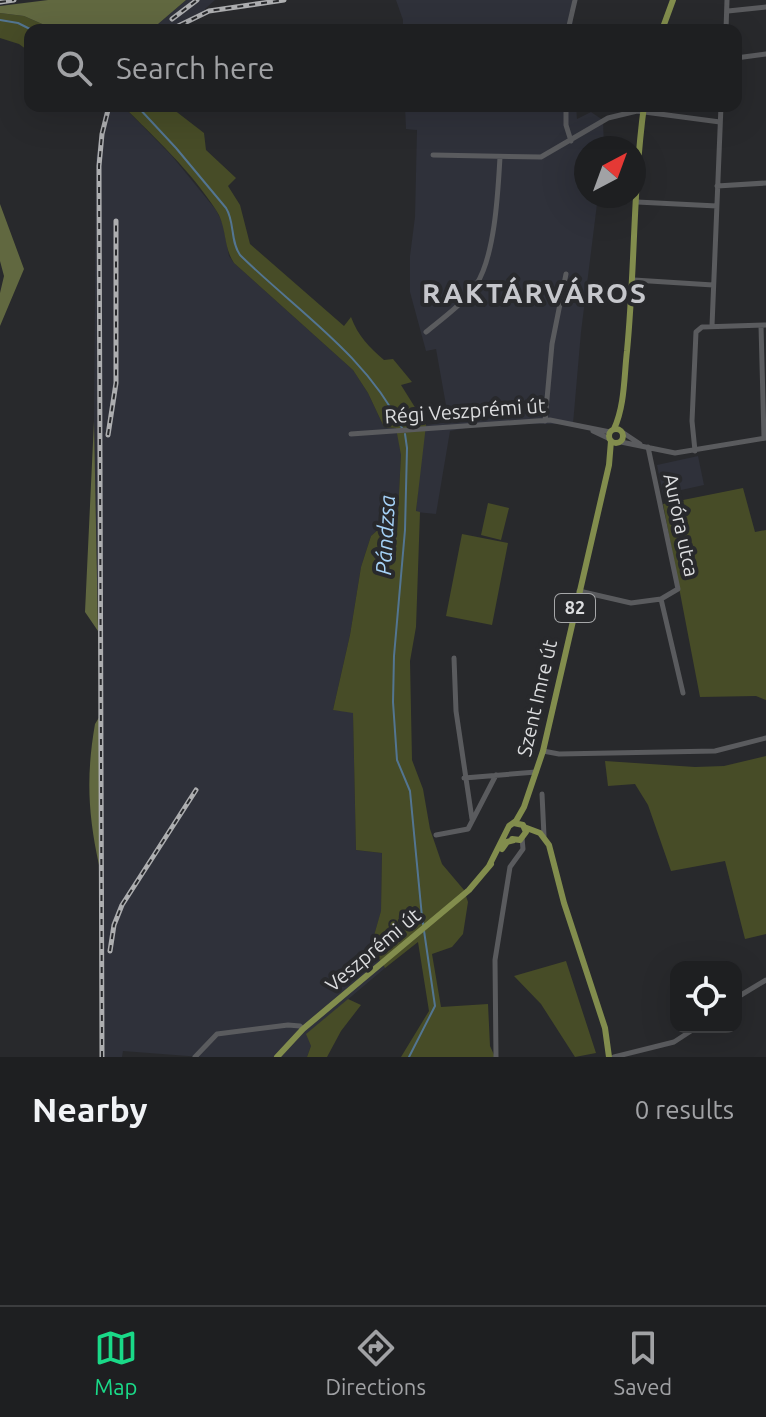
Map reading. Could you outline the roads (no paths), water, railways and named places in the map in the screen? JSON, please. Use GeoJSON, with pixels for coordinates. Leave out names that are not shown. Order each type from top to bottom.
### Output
{"type":"FeatureCollection","features":[{"type":"Feature","properties":{"kind":"main road"},"geometry":{"type":"LineString","coordinates":[[664,24],[673,0]]}},
{"type":"Feature","properties":{"kind":"main road","name":"Szent Imre út"},"geometry":{"type":"LineString","coordinates":[[642,136],[644,112]]}},
{"type":"Feature","properties":{"kind":"main road","name":"Szent Imre út"},"geometry":{"type":"LineString","coordinates":[[514,823],[521,815],[543,751],[621,405],[634,280],[637,208]]}},
{"type":"Feature","properties":{"kind":"main road"},"geometry":{"type":"LineString","coordinates":[[615,434],[620,443]]}},
{"type":"Feature","properties":{"kind":"main road","name":"82"},"geometry":{"type":"LineString","coordinates":[[615,434],[620,443]]}},
{"type":"Feature","properties":{"kind":"main road","name":"Szent Imre út"},"geometry":{"type":"LineString","coordinates":[[609,465],[620,443]]}},
{"type":"Feature","properties":{"kind":"main road","name":"Szent Imre út"},"geometry":{"type":"LineString","coordinates":[[524,826],[528,797]]}},
{"type":"Feature","properties":{"kind":"main road"},"geometry":{"type":"LineString","coordinates":[[514,823],[544,836],[549,845],[612,1057]]}},
{"type":"Feature","properties":{"kind":"main road","name":"82"},"geometry":{"type":"LineString","coordinates":[[508,833],[509,826],[514,823]]}},
{"type":"Feature","properties":{"kind":"main road","name":"82"},"geometry":{"type":"LineString","coordinates":[[520,838],[524,826]]}},
{"type":"Feature","properties":{"kind":"main road"},"geometry":{"type":"LineString","coordinates":[[508,833],[520,838],[531,833],[544,836]]}},
{"type":"Feature","properties":{"kind":"main road","name":"Veszprémi út"},"geometry":{"type":"LineString","coordinates":[[489,866],[508,833]]}},
{"type":"Feature","properties":{"kind":"main road","name":"Veszprémi út"},"geometry":{"type":"LineString","coordinates":[[277,1057],[303,1029],[469,890],[505,844],[520,838]]}},
{"type":"Feature","properties":{"kind":"street"},"geometry":{"type":"LineString","coordinates":[[569,24],[575,0]]}},
{"type":"Feature","properties":{"kind":"street"},"geometry":{"type":"LineString","coordinates":[[727,0],[727,24]]}},
{"type":"Feature","properties":{"kind":"street"},"geometry":{"type":"LineString","coordinates":[[728,11],[766,7]]}},
{"type":"Feature","properties":{"kind":"street"},"geometry":{"type":"LineString","coordinates":[[742,57],[766,54]]}},
{"type":"Feature","properties":{"kind":"street"},"geometry":{"type":"LineString","coordinates":[[566,112],[571,141]]}},
{"type":"Feature","properties":{"kind":"street"},"geometry":{"type":"LineString","coordinates":[[433,155],[541,157],[608,118],[630,112]]}},
{"type":"Feature","properties":{"kind":"street"},"geometry":{"type":"LineString","coordinates":[[666,112],[720,122]]}},
{"type":"Feature","properties":{"kind":"street"},"geometry":{"type":"LineString","coordinates":[[712,326],[721,112]]}},
{"type":"Feature","properties":{"kind":"street"},"geometry":{"type":"LineString","coordinates":[[426,332],[475,287],[483,273],[498,205],[500,157]]}},
{"type":"Feature","properties":{"kind":"street"},"geometry":{"type":"LineString","coordinates":[[717,186],[766,183]]}},
{"type":"Feature","properties":{"kind":"street"},"geometry":{"type":"LineString","coordinates":[[646,202],[717,206]]}},
{"type":"Feature","properties":{"kind":"street"},"geometry":{"type":"LineString","coordinates":[[545,421],[552,344],[566,274]]}},
{"type":"Feature","properties":{"kind":"street"},"geometry":{"type":"LineString","coordinates":[[634,280],[713,285]]}},
{"type":"Feature","properties":{"kind":"street"},"geometry":{"type":"LineString","coordinates":[[620,443],[675,453],[695,451],[765,438],[764,326],[712,326],[702,327],[696,332],[692,421],[695,451]]}},
{"type":"Feature","properties":{"kind":"street","name":"Régi Veszprémi út"},"geometry":{"type":"LineString","coordinates":[[351,434],[545,421],[615,434],[648,447]]}},
{"type":"Feature","properties":{"kind":"street","name":"Auróra utca"},"geometry":{"type":"LineString","coordinates":[[648,447],[678,589],[661,599],[683,693]]}},
{"type":"Feature","properties":{"kind":"street"},"geometry":{"type":"LineString","coordinates":[[579,591],[631,603],[661,599]]}},
{"type":"Feature","properties":{"kind":"street"},"geometry":{"type":"LineString","coordinates":[[454,658],[456,711],[472,819]]}},
{"type":"Feature","properties":{"kind":"street"},"geometry":{"type":"LineString","coordinates":[[543,751],[559,754],[684,753],[715,751],[766,738]]}},
{"type":"Feature","properties":{"kind":"street"},"geometry":{"type":"LineString","coordinates":[[464,778],[536,772]]}},
{"type":"Feature","properties":{"kind":"street"},"geometry":{"type":"LineString","coordinates":[[436,835],[468,829],[496,775]]}},
{"type":"Feature","properties":{"kind":"street"},"geometry":{"type":"LineString","coordinates":[[542,794],[544,836]]}},
{"type":"Feature","properties":{"kind":"street"},"geometry":{"type":"LineString","coordinates":[[498,1057],[495,960],[510,867],[519,849],[520,838]]}},
{"type":"Feature","properties":{"kind":"street"},"geometry":{"type":"LineString","coordinates":[[742,994],[766,980]]}},
{"type":"Feature","properties":{"kind":"street"},"geometry":{"type":"LineString","coordinates":[[195,1057],[217,1034],[295,1025],[303,1029]]}},
{"type":"Feature","properties":{"kind":"street"},"geometry":{"type":"LineString","coordinates":[[612,1057],[674,1042],[688,1033]]}},
{"type":"Feature","properties":{"kind":"waterway","name":"Pándzsa"},"geometry":{"type":"LineString","coordinates":[[0,20],[24,26]]}},
{"type":"Feature","properties":{"kind":"waterway","name":"Pándzsa"},"geometry":{"type":"LineString","coordinates":[[143,112],[226,208],[240,255],[350,356],[387,402],[402,428]]}},
{"type":"Feature","properties":{"kind":"waterway","name":"Pándzsa"},"geometry":{"type":"LineString","coordinates":[[405,434],[405,530],[393,702],[397,760],[410,791],[422,917],[435,1006],[409,1057]]}},
{"type":"Feature","properties":{"kind":"railway"},"geometry":{"type":"LineString","coordinates":[[0,2],[14,0]]}},
{"type":"Feature","properties":{"kind":"railway"},"geometry":{"type":"LineString","coordinates":[[172,19],[197,0]]}},
{"type":"Feature","properties":{"kind":"railway"},"geometry":{"type":"LineString","coordinates":[[182,24],[209,11],[284,0]]}},
{"type":"Feature","properties":{"kind":"railway"},"geometry":{"type":"LineString","coordinates":[[102,1057],[99,166],[108,112]]}},
{"type":"Feature","properties":{"kind":"railway"},"geometry":{"type":"LineString","coordinates":[[108,435],[116,383],[116,221]]}},
{"type":"Feature","properties":{"kind":"railway"},"geometry":{"type":"LineString","coordinates":[[110,951],[114,925],[122,905],[196,790]]}},
{"type":"Feature","properties":{"kind":"district","name":"RAKTÁRVÁROS"},"geometry":{"type":"Point","coordinates":[535,293]}}]}
